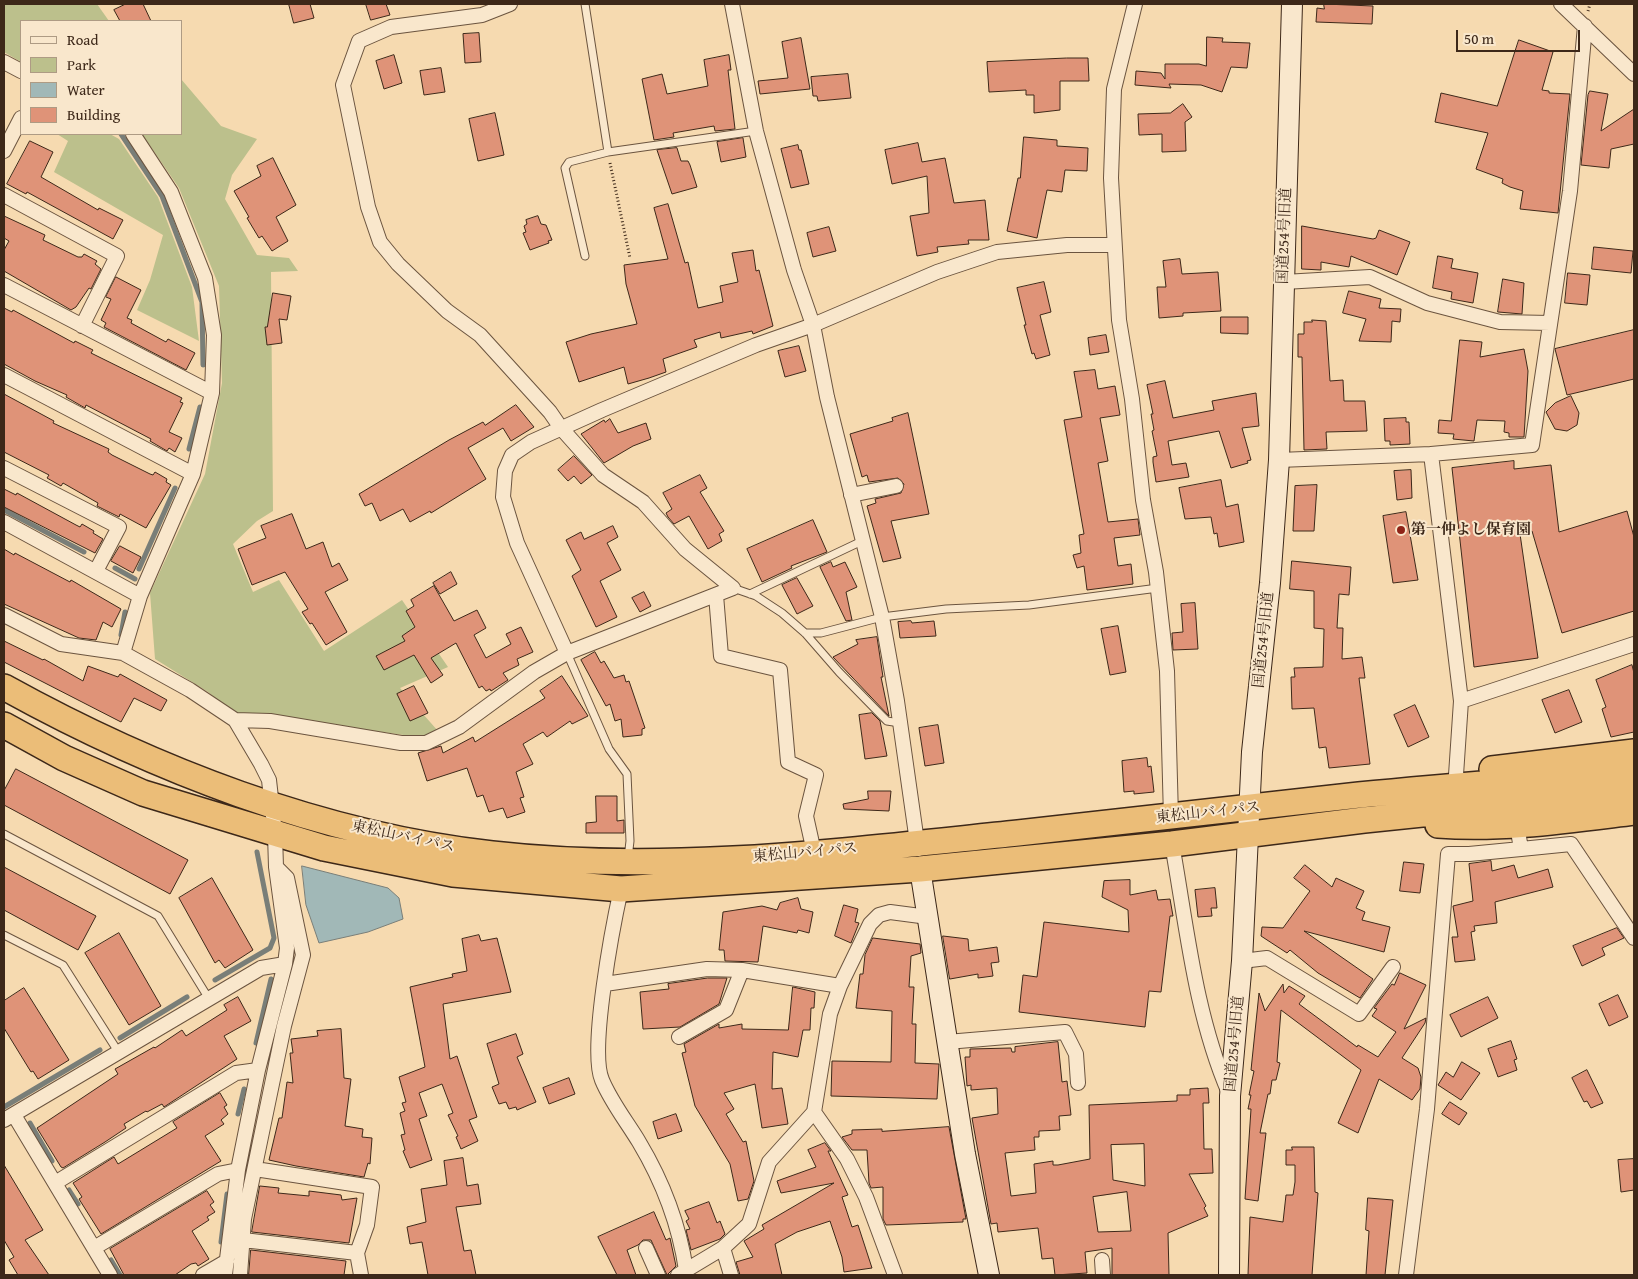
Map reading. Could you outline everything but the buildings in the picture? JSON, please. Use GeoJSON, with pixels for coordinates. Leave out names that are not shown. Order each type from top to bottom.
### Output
{"type":"FeatureCollection","features":[{"type":"Feature","properties":{"kind":"highway","name":"東松山バイパス"},"geometry":{"type":"LineString","coordinates":[[4,687],[36,705],[134,751],[270,806],[448,848],[538,858],[627,863],[680,862],[917,843],[1248,809],[1360,795],[1634,771]]}},
{"type":"Feature","properties":{"kind":"highway","name":"東松山バイパス"},"geometry":{"type":"LineString","coordinates":[[4,725],[64,758],[143,793],[324,848],[454,874],[621,889],[920,869],[1247,836],[1364,820],[1634,792]]}},
{"type":"Feature","properties":{"kind":"highway"},"geometry":{"type":"LineString","coordinates":[[1360,795],[1516,764],[1634,752]]}},
{"type":"Feature","properties":{"kind":"highway"},"geometry":{"type":"LineString","coordinates":[[1364,820],[1460,827],[1517,825],[1634,812]]}},
{"type":"Feature","properties":{"kind":"street"},"geometry":{"type":"LineString","coordinates":[[235,720],[270,720],[402,743],[426,743],[459,727],[534,672],[567,653],[733,588],[685,549],[643,502],[602,475],[561,428],[550,412],[480,335],[442,306],[398,264],[380,242],[368,207],[343,85],[359,41],[391,27],[482,15],[510,4]]}},
{"type":"Feature","properties":{"kind":"street"},"geometry":{"type":"LineString","coordinates":[[732,4],[756,131],[794,270],[813,325],[827,397],[882,617],[900,722],[920,869],[964,1154],[989,1275]]}},
{"type":"Feature","properties":{"kind":"street"},"geometry":{"type":"LineString","coordinates":[[1135,4],[1114,89],[1111,178],[1119,320],[1158,588],[1167,671],[1171,817]]}},
{"type":"Feature","properties":{"kind":"street","name":"国道254号旧道"},"geometry":{"type":"LineString","coordinates":[[1229,1275],[1230,1096],[1242,961],[1252,752],[1270,583],[1279,460],[1292,4]]}},
{"type":"Feature","properties":{"kind":"street"},"geometry":{"type":"LineString","coordinates":[[1561,4],[1634,74]]}},
{"type":"Feature","properties":{"kind":"street"},"geometry":{"type":"LineString","coordinates":[[1279,460],[1431,454],[1532,445],[1570,191],[1586,26]]}},
{"type":"Feature","properties":{"kind":"street"},"geometry":{"type":"LineString","coordinates":[[4,62],[20,70]]}},
{"type":"Feature","properties":{"kind":"street"},"geometry":{"type":"LineString","coordinates":[[4,151],[20,120]]}},
{"type":"Feature","properties":{"kind":"street"},"geometry":{"type":"LineString","coordinates":[[123,652],[140,596],[192,474],[212,393],[214,335],[205,278],[171,192],[134,135]]}},
{"type":"Feature","properties":{"kind":"street"},"geometry":{"type":"LineString","coordinates":[[4,195],[117,256],[82,326]]}},
{"type":"Feature","properties":{"kind":"street"},"geometry":{"type":"LineString","coordinates":[[567,653],[517,542],[503,497],[505,471],[512,455],[531,442],[561,428],[756,345],[813,325],[937,272],[997,252],[1067,244],[1114,245]]}},
{"type":"Feature","properties":{"kind":"street"},"geometry":{"type":"LineString","coordinates":[[1284,282],[1370,277],[1427,303],[1509,322],[1550,323]]}},
{"type":"Feature","properties":{"kind":"street"},"geometry":{"type":"LineString","coordinates":[[4,285],[212,393]]}},
{"type":"Feature","properties":{"kind":"street"},"geometry":{"type":"LineString","coordinates":[[4,375],[192,474]]}},
{"type":"Feature","properties":{"kind":"street"},"geometry":{"type":"LineString","coordinates":[[1431,454],[1461,701],[1456,775]]}},
{"type":"Feature","properties":{"kind":"street"},"geometry":{"type":"LineString","coordinates":[[4,468],[118,527],[96,570]]}},
{"type":"Feature","properties":{"kind":"street"},"geometry":{"type":"LineString","coordinates":[[851,495],[896,486]]}},
{"type":"Feature","properties":{"kind":"street"},"geometry":{"type":"LineString","coordinates":[[4,522],[96,570],[140,596]]}},
{"type":"Feature","properties":{"kind":"street"},"geometry":{"type":"LineString","coordinates":[[716,595],[721,656],[780,670],[788,762],[816,775],[806,816],[814,852]]}},
{"type":"Feature","properties":{"kind":"street"},"geometry":{"type":"LineString","coordinates":[[4,615],[61,644],[123,652],[190,690],[235,720],[269,780],[270,806],[275,834],[276,868],[287,948],[285,964],[258,1070],[238,1170],[226,1268],[203,1275]]}},
{"type":"Feature","properties":{"kind":"street"},"geometry":{"type":"LineString","coordinates":[[1461,701],[1634,644]]}},
{"type":"Feature","properties":{"kind":"street"},"geometry":{"type":"LineString","coordinates":[[1517,825],[1520,849]]}},
{"type":"Feature","properties":{"kind":"street"},"geometry":{"type":"LineString","coordinates":[[1172,844],[1194,980],[1215,1062],[1230,1096]]}},
{"type":"Feature","properties":{"kind":"street"},"geometry":{"type":"LineString","coordinates":[[1406,1275],[1427,1109],[1448,854],[1469,854],[1571,844],[1634,938]]}},
{"type":"Feature","properties":{"kind":"street"},"geometry":{"type":"LineString","coordinates":[[240,1275],[244,1219],[284,1026],[303,955],[287,878],[276,868]]}},
{"type":"Feature","properties":{"kind":"street"},"geometry":{"type":"LineString","coordinates":[[621,889],[605,984],[597,1061],[602,1080],[641,1145],[666,1194],[681,1237],[682,1273],[723,1248],[750,1224],[769,1162],[814,1112],[830,1014],[840,986],[870,924],[879,915],[890,912],[928,917]]}},
{"type":"Feature","properties":{"kind":"street"},"geometry":{"type":"LineString","coordinates":[[1242,961],[1267,958],[1359,1014],[1393,967]]}},
{"type":"Feature","properties":{"kind":"street"},"geometry":{"type":"LineString","coordinates":[[110,1275],[55,1183],[9,1117],[262,968],[285,964]]}},
{"type":"Feature","properties":{"kind":"street"},"geometry":{"type":"LineString","coordinates":[[605,984],[707,970],[742,970],[840,986]]}},
{"type":"Feature","properties":{"kind":"street"},"geometry":{"type":"LineString","coordinates":[[679,1037],[726,1010],[742,970]]}},
{"type":"Feature","properties":{"kind":"street"},"geometry":{"type":"LineString","coordinates":[[947,1042],[1065,1032],[1076,1054],[1078,1083]]}},
{"type":"Feature","properties":{"kind":"street"},"geometry":{"type":"LineString","coordinates":[[55,1183],[236,1073],[258,1070]]}},
{"type":"Feature","properties":{"kind":"street"},"geometry":{"type":"LineString","coordinates":[[814,1112],[848,1159],[888,1253],[894,1275]]}},
{"type":"Feature","properties":{"kind":"street"},"geometry":{"type":"LineString","coordinates":[[255,1169],[372,1187],[367,1225],[357,1253],[361,1275]]}},
{"type":"Feature","properties":{"kind":"street"},"geometry":{"type":"LineString","coordinates":[[94,1248],[218,1174],[238,1170]]}},
{"type":"Feature","properties":{"kind":"street"},"geometry":{"type":"LineString","coordinates":[[243,1240],[357,1253]]}},
{"type":"Feature","properties":{"kind":"street"},"geometry":{"type":"LineString","coordinates":[[646,1248],[658,1275]]}},
{"type":"Feature","properties":{"kind":"street"},"geometry":{"type":"LineString","coordinates":[[723,1248],[731,1275]]}},
{"type":"Feature","properties":{"kind":"street"},"geometry":{"type":"LineString","coordinates":[[1102,1260],[1103,1275]]}},
{"type":"Feature","properties":{"kind":"lane"},"geometry":{"type":"LineString","coordinates":[[586,4],[608,152]]}},
{"type":"Feature","properties":{"kind":"lane"},"geometry":{"type":"LineString","coordinates":[[585,256],[564,168],[569,162],[608,152],[756,131]]}},
{"type":"Feature","properties":{"kind":"lane"},"geometry":{"type":"LineString","coordinates":[[750,594],[862,541]]}},
{"type":"Feature","properties":{"kind":"lane"},"geometry":{"type":"LineString","coordinates":[[733,588],[750,594],[782,613],[805,633],[839,672],[887,721],[900,722]]}},
{"type":"Feature","properties":{"kind":"lane"},"geometry":{"type":"LineString","coordinates":[[805,633],[821,633],[882,617],[946,609],[1029,605],[1158,588]]}},
{"type":"Feature","properties":{"kind":"lane"},"geometry":{"type":"LineString","coordinates":[[567,653],[610,748],[628,774],[630,841],[627,863]]}},
{"type":"Feature","properties":{"kind":"lane"},"geometry":{"type":"LineString","coordinates":[[4,834],[158,916],[209,999]]}},
{"type":"Feature","properties":{"kind":"lane"},"geometry":{"type":"LineString","coordinates":[[4,935],[63,965],[119,1053]]}},
{"type":"Feature","properties":{"kind":"path"},"geometry":{"type":"LineString","coordinates":[[608,152],[630,258]]}},
{"type":"Feature","properties":{"kind":"green space"},"geometry":{"type":"Polygon","coordinates":[[[4,4],[97,4],[108,20],[20,20],[20,61],[4,52],[4,4]]]}},
{"type":"Feature","properties":{"kind":"green space"},"geometry":{"type":"Polygon","coordinates":[[[182,80],[221,126],[257,139],[232,175],[225,199],[257,255],[289,258],[298,271],[271,272],[273,511],[257,521],[233,544],[253,592],[279,580],[324,651],[402,600],[448,667],[400,688],[438,731],[425,738],[247,713],[233,713],[208,692],[155,659],[150,593],[205,474],[222,383],[219,286],[179,188],[143,135],[182,135],[182,80]]]}},
{"type":"Feature","properties":{"kind":"green space"},"geometry":{"type":"Polygon","coordinates":[[[59,135],[112,135],[119,139],[158,197],[192,287],[199,341],[137,310],[150,280],[163,235],[54,172],[68,141],[59,135]]]}},
{"type":"Feature","properties":{"kind":"water"},"geometry":{"type":"Polygon","coordinates":[[[302,866],[388,888],[399,898],[403,919],[368,932],[319,943],[306,905],[302,866]]]}},
{"type":"Feature","properties":{"kind":"waterway"},"geometry":{"type":"LineString","coordinates":[[122,135],[162,196],[202,302],[203,365]]}},
{"type":"Feature","properties":{"kind":"waterway"},"geometry":{"type":"LineString","coordinates":[[189,449],[200,407]]}},
{"type":"Feature","properties":{"kind":"waterway"},"geometry":{"type":"LineString","coordinates":[[139,569],[175,488]]}},
{"type":"Feature","properties":{"kind":"waterway"},"geometry":{"type":"LineString","coordinates":[[4,510],[84,552]]}},
{"type":"Feature","properties":{"kind":"waterway"},"geometry":{"type":"LineString","coordinates":[[115,568],[135,579]]}},
{"type":"Feature","properties":{"kind":"waterway"},"geometry":{"type":"LineString","coordinates":[[121,635],[125,612]]}},
{"type":"Feature","properties":{"kind":"waterway"},"geometry":{"type":"LineString","coordinates":[[215,980],[270,948],[274,938],[257,852]]}},
{"type":"Feature","properties":{"kind":"waterway"},"geometry":{"type":"LineString","coordinates":[[256,1043],[271,979]]}},
{"type":"Feature","properties":{"kind":"waterway"},"geometry":{"type":"LineString","coordinates":[[120,1038],[187,997]]}},
{"type":"Feature","properties":{"kind":"waterway"},"geometry":{"type":"LineString","coordinates":[[4,1107],[100,1050]]}},
{"type":"Feature","properties":{"kind":"waterway"},"geometry":{"type":"LineString","coordinates":[[238,1114],[244,1089]]}},
{"type":"Feature","properties":{"kind":"waterway"},"geometry":{"type":"LineString","coordinates":[[30,1123],[52,1161]]}},
{"type":"Feature","properties":{"kind":"waterway"},"geometry":{"type":"LineString","coordinates":[[69,1190],[78,1204]]}},
{"type":"Feature","properties":{"kind":"waterway"},"geometry":{"type":"LineString","coordinates":[[221,1242],[227,1194]]}},
{"type":"Feature","properties":{"kind":"waterway"},"geometry":{"type":"LineString","coordinates":[[111,1260],[120,1275]]}},
{"type":"Feature","properties":{"kind":"place","name":"第一仲よし保育園"},"geometry":{"type":"Point","coordinates":[1401,530]}}]}
